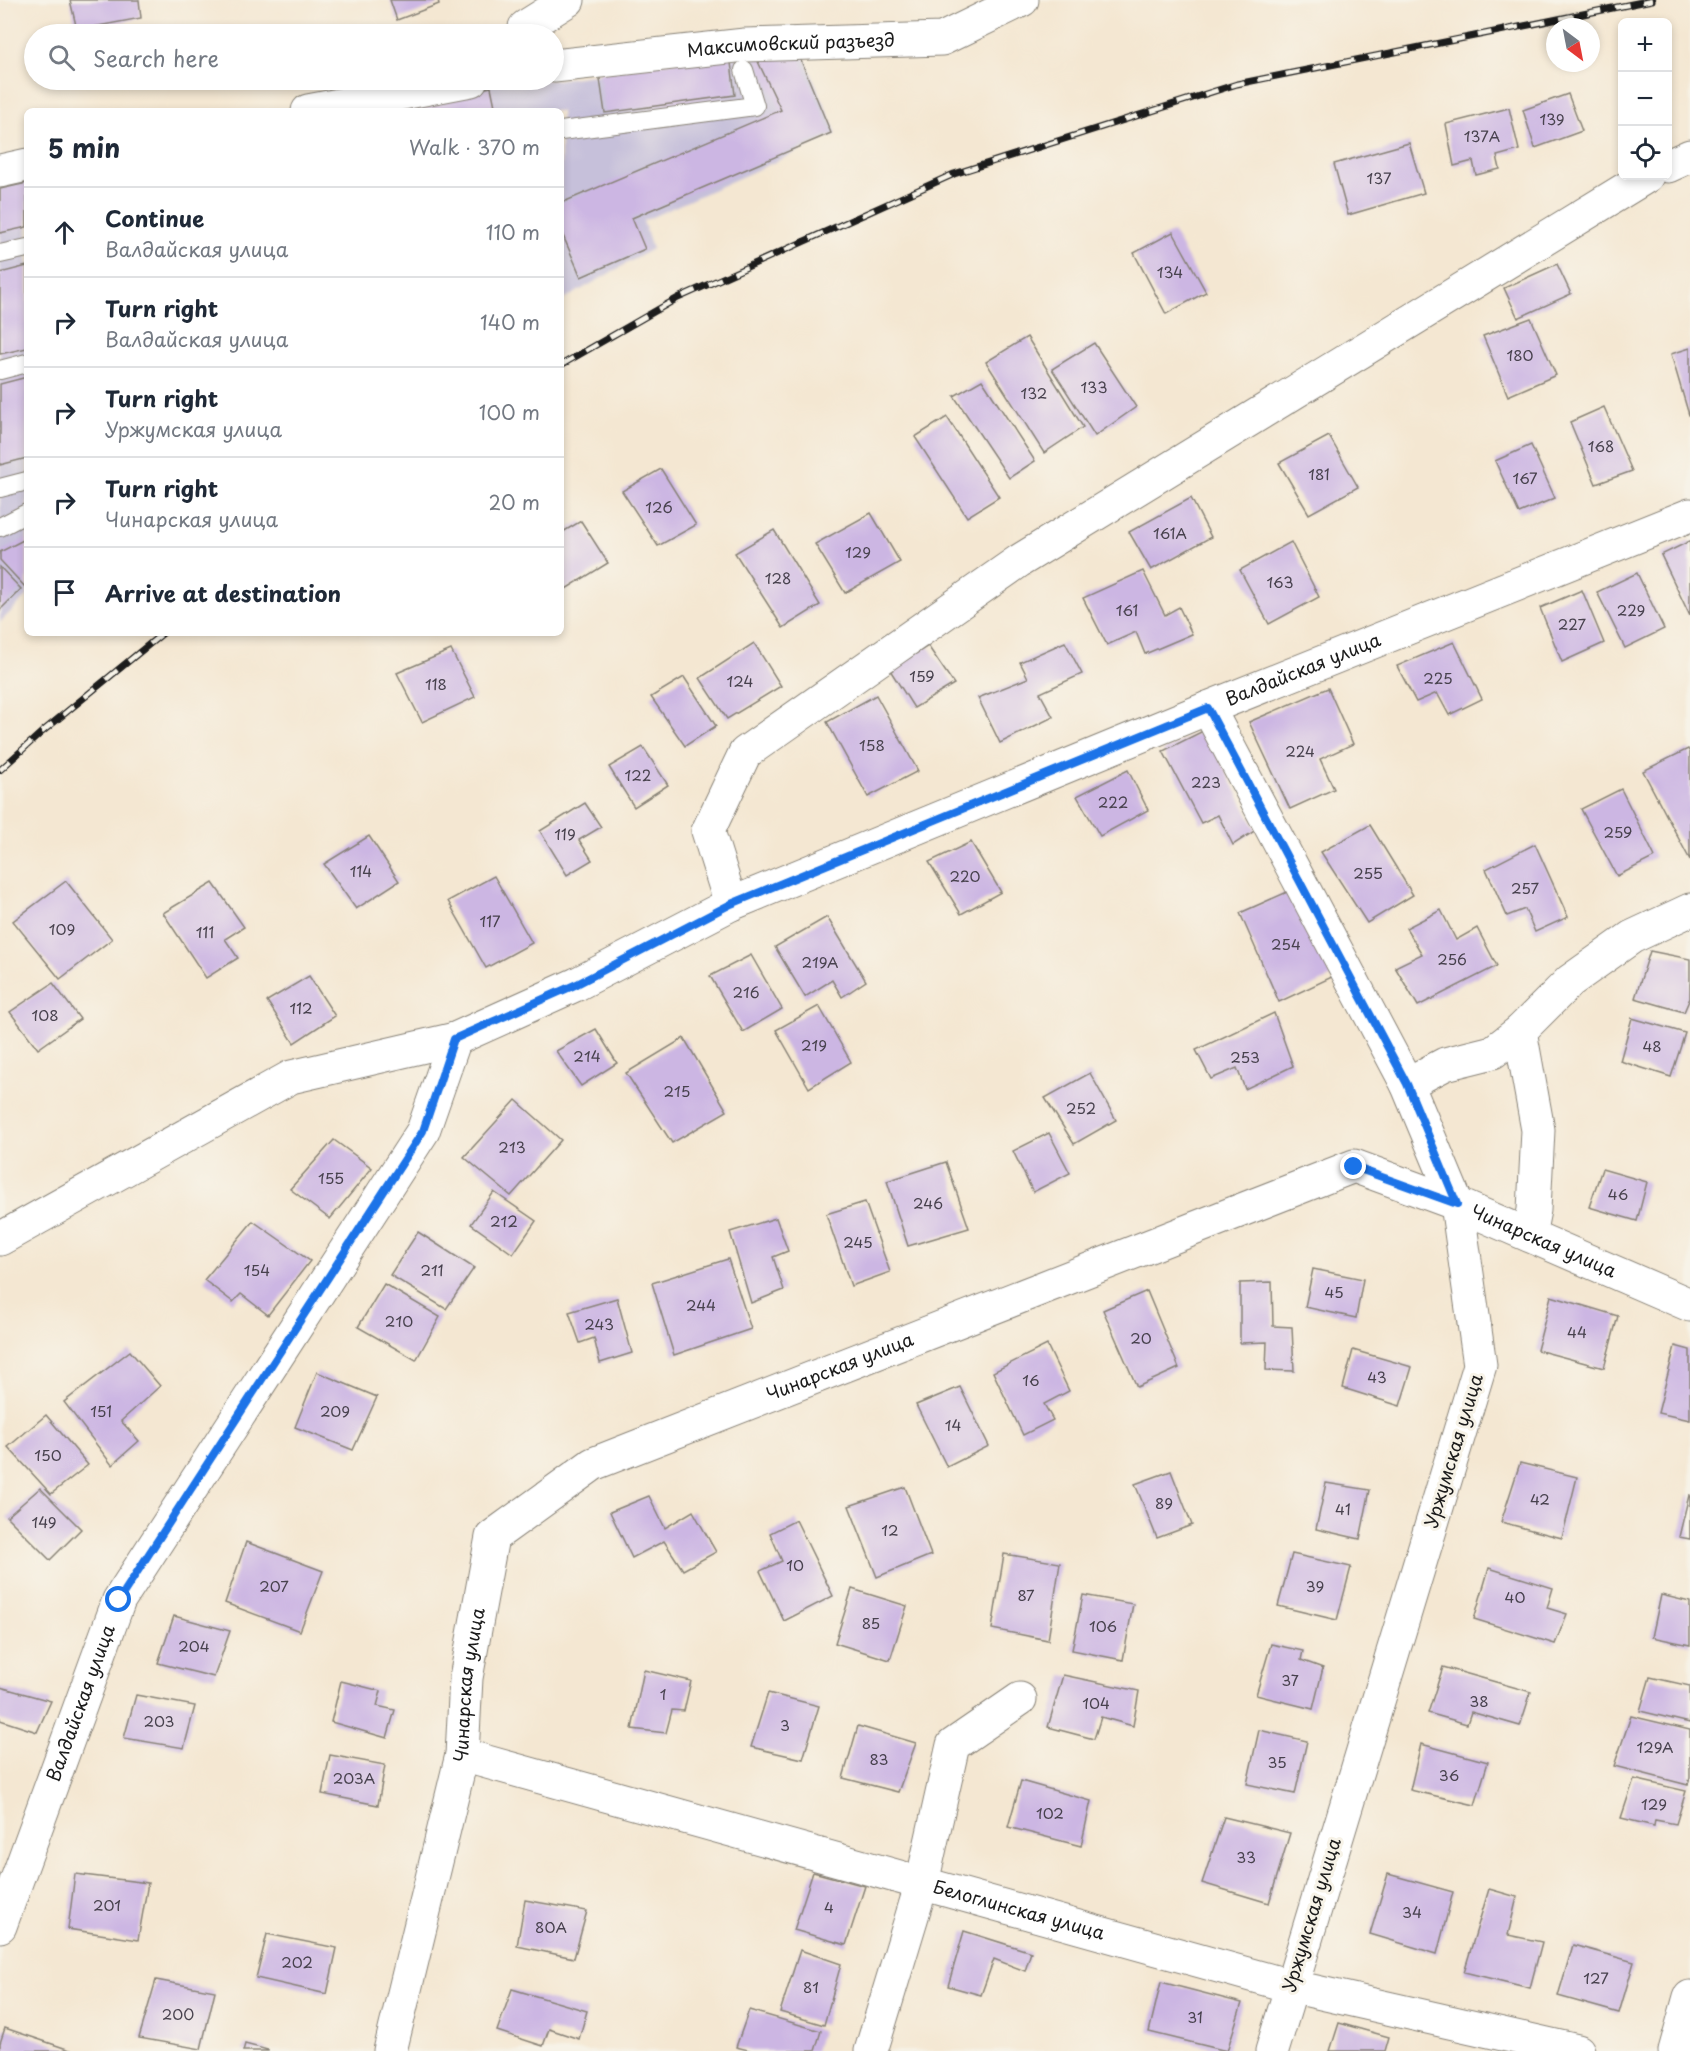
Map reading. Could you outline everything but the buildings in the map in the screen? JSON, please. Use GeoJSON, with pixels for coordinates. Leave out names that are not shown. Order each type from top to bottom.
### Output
{"type":"FeatureCollection","features":[{"type":"Feature","properties":{"kind":"street"},"geometry":{"type":"LineString","coordinates":[[530,24],[568,0]]}},
{"type":"Feature","properties":{"kind":"street","name":"Максимовский разъезд"},"geometry":{"type":"LineString","coordinates":[[564,65],[745,45],[942,39],[1022,0]]}},
{"type":"Feature","properties":{"kind":"street"},"geometry":{"type":"LineString","coordinates":[[324,108],[418,90]]}},
{"type":"Feature","properties":{"kind":"street"},"geometry":{"type":"LineString","coordinates":[[1672,164],[1690,156]]}},
{"type":"Feature","properties":{"kind":"street"},"geometry":{"type":"LineString","coordinates":[[0,171],[24,166]]}},
{"type":"Feature","properties":{"kind":"street"},"geometry":{"type":"LineString","coordinates":[[731,904],[708,831],[745,753],[1019,561],[1640,180]]}},
{"type":"Feature","properties":{"kind":"street","name":"Валдайская улица"},"geometry":{"type":"LineString","coordinates":[[0,1926],[119,1600],[423,1131],[454,1039],[577,984],[731,904],[1208,708],[1690,515]]}},
{"type":"Feature","properties":{"kind":"street","name":"Уржумская улица"},"geometry":{"type":"LineString","coordinates":[[1208,708],[1407,1084],[1457,1204],[1480,1365],[1272,2051]]}},
{"type":"Feature","properties":{"kind":"street"},"geometry":{"type":"LineString","coordinates":[[1407,1084],[1445,1064],[1493,1052],[1521,1031],[1570,981],[1596,962],[1632,937],[1690,910]]}},
{"type":"Feature","properties":{"kind":"street"},"geometry":{"type":"LineString","coordinates":[[1521,1031],[1538,1130],[1534,1209],[1529,1235]]}},
{"type":"Feature","properties":{"kind":"street"},"geometry":{"type":"LineString","coordinates":[[0,1239],[291,1077],[454,1039]]}},
{"type":"Feature","properties":{"kind":"street","name":"Чинарская улица"},"geometry":{"type":"LineString","coordinates":[[390,2051],[462,1755],[466,1678],[492,1537],[593,1464],[1354,1167],[1457,1204],[1690,1305]]}},
{"type":"Feature","properties":{"kind":"street"},"geometry":{"type":"LineString","coordinates":[[871,2051],[922,1883],[953,1745],[1020,1699]]}},
{"type":"Feature","properties":{"kind":"street","name":"Белоглинская улица"},"geometry":{"type":"LineString","coordinates":[[462,1755],[1290,1986],[1578,2051]]}},
{"type":"Feature","properties":{"kind":"street"},"geometry":{"type":"LineString","coordinates":[[1675,2051],[1690,1997]]}},
{"type":"Feature","properties":{"kind":"lane"},"geometry":{"type":"LineString","coordinates":[[564,131],[754,106],[744,70]]}},
{"type":"Feature","properties":{"kind":"lane"},"geometry":{"type":"LineString","coordinates":[[0,254],[24,249]]}},
{"type":"Feature","properties":{"kind":"lane"},"geometry":{"type":"LineString","coordinates":[[0,370],[24,364]]}},
{"type":"Feature","properties":{"kind":"lane"},"geometry":{"type":"LineString","coordinates":[[0,488],[24,482]]}},
{"type":"Feature","properties":{"kind":"lane"},"geometry":{"type":"LineString","coordinates":[[0,527],[24,515]]}},
{"type":"Feature","properties":{"kind":"shaded area"},"geometry":{"type":"Polygon","coordinates":[[[801,49],[837,134],[643,221],[652,249],[564,299],[564,108],[366,108],[450,90],[564,90],[564,79],[801,49]]]}},
{"type":"Feature","properties":{"kind":"shaded area"},"geometry":{"type":"Polygon","coordinates":[[[24,181],[24,599],[0,622],[0,186],[24,181]]]}},
{"type":"Feature","properties":{"kind":"railway"},"geometry":{"type":"LineString","coordinates":[[564,363],[678,298],[954,174],[1237,84],[1652,0]]}},
{"type":"Feature","properties":{"kind":"railway"},"geometry":{"type":"LineString","coordinates":[[0,770],[42,732],[159,636]]}},
{"type":"Feature","properties":{"kind":"route"},"geometry":{"type":"LineString","coordinates":[[119,1600],[423,1131],[454,1039],[577,984],[731,904],[1208,708],[1407,1084],[1457,1204],[1354,1167]]}}]}
